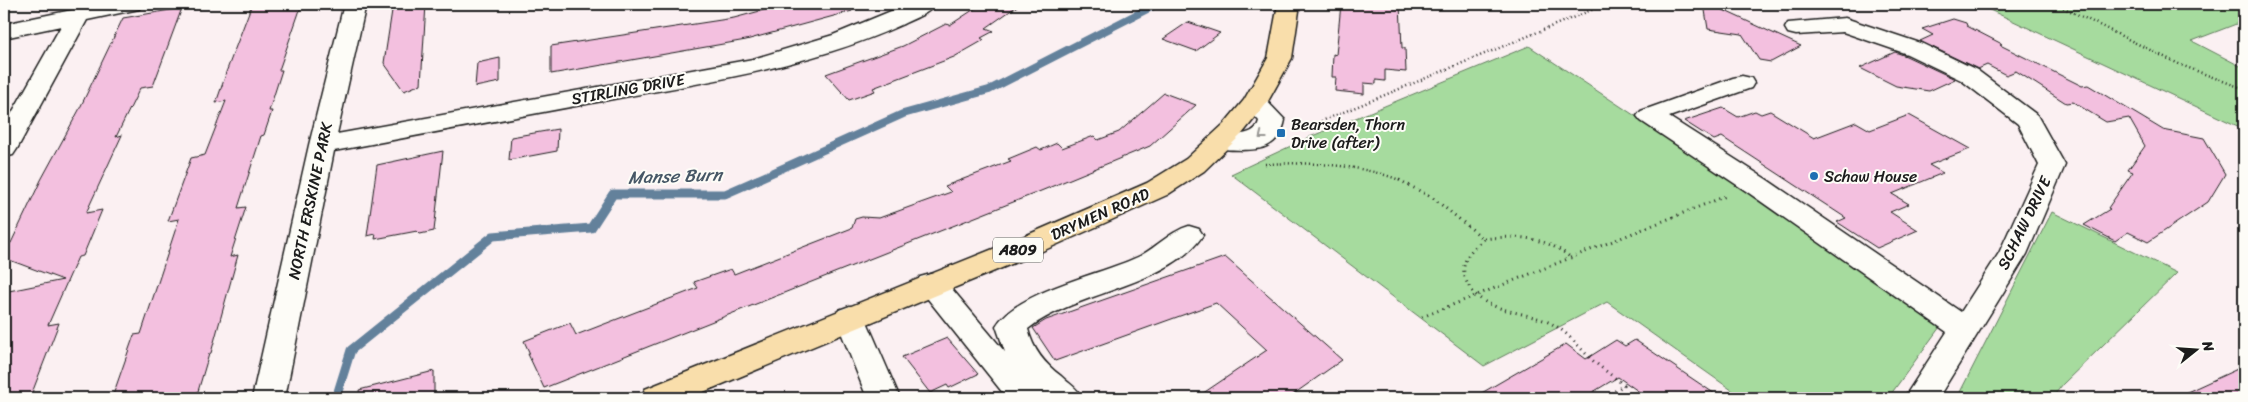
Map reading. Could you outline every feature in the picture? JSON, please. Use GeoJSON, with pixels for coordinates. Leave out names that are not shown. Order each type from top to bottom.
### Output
{"type":"FeatureCollection","features":[{"type":"Feature","properties":{"kind":"main road","name":"DRYMEN ROAD"},"geometry":{"type":"LineString","coordinates":[[657,398],[931,284],[1028,246],[1157,189],[1195,164],[1220,142],[1254,103],[1280,58],[1288,4]]}},
{"type":"Feature","properties":{"kind":"street"},"geometry":{"type":"LineString","coordinates":[[4,30],[131,4]]}},
{"type":"Feature","properties":{"kind":"street","name":"NORTH ERSKINE PARK"},"geometry":{"type":"LineString","coordinates":[[268,398],[322,145],[355,4]]}},
{"type":"Feature","properties":{"kind":"street","name":"STIRLING DRIVE"},"geometry":{"type":"LineString","coordinates":[[322,145],[754,66],[815,50],[858,35],[925,4]]}},
{"type":"Feature","properties":{"kind":"street"},"geometry":{"type":"LineString","coordinates":[[4,150],[79,14]]}},
{"type":"Feature","properties":{"kind":"street","name":"SCHAW DRIVE"},"geometry":{"type":"LineString","coordinates":[[1796,28],[1839,16],[1969,75],[2028,120],[2052,165],[2013,254],[1921,398]]}},
{"type":"Feature","properties":{"kind":"street"},"geometry":{"type":"LineString","coordinates":[[1742,84],[1650,116],[1756,185],[1964,329]]}},
{"type":"Feature","properties":{"kind":"street"},"geometry":{"type":"LineString","coordinates":[[1220,142],[1258,141],[1270,130],[1272,120],[1254,103]]}},
{"type":"Feature","properties":{"kind":"street"},"geometry":{"type":"LineString","coordinates":[[1066,398],[1031,366],[1013,338],[1012,326],[1023,316],[1051,303],[1155,260],[1189,235]]}},
{"type":"Feature","properties":{"kind":"street"},"geometry":{"type":"LineString","coordinates":[[931,284],[1025,398]]}},
{"type":"Feature","properties":{"kind":"street"},"geometry":{"type":"LineString","coordinates":[[850,318],[884,398]]}},
{"type":"Feature","properties":{"kind":"path"},"geometry":{"type":"LineString","coordinates":[[1270,130],[1312,125],[1606,4]]}},
{"type":"Feature","properties":{"kind":"path"},"geometry":{"type":"LineString","coordinates":[[2056,4],[2181,65],[2244,89]]}},
{"type":"Feature","properties":{"kind":"path"},"geometry":{"type":"LineString","coordinates":[[1257,165],[1274,164],[1354,169],[1396,178],[1431,196],[1484,240]]}},
{"type":"Feature","properties":{"kind":"path"},"geometry":{"type":"LineString","coordinates":[[1422,317],[1700,206]]}},
{"type":"Feature","properties":{"kind":"path"},"geometry":{"type":"LineString","coordinates":[[1570,257],[1557,247],[1514,235],[1484,240],[1472,248],[1464,260],[1463,269],[1465,277],[1478,294],[1507,311],[1552,323],[1591,359],[1624,385],[1613,392],[1621,398]]}},
{"type":"Feature","properties":{"kind":"green space"},"geometry":{"type":"Polygon","coordinates":[[[1977,4],[2244,4],[2244,21],[2192,41],[2244,68],[2244,129],[1977,4]]]}},
{"type":"Feature","properties":{"kind":"green space"},"geometry":{"type":"Polygon","coordinates":[[[1529,46],[1945,320],[1888,398],[1743,398],[1607,302],[1484,366],[1231,174],[1310,137],[1529,46]]]}},
{"type":"Feature","properties":{"kind":"green space"},"geometry":{"type":"Polygon","coordinates":[[[2052,212],[2177,273],[2063,384],[2052,398],[1957,398],[2052,212]]]}},
{"type":"Feature","properties":{"kind":"building"},"geometry":{"type":"Polygon","coordinates":[[[252,4],[302,4],[279,70],[282,70],[269,111],[272,111],[264,135],[261,136],[238,208],[246,207],[230,257],[238,255],[211,353],[209,354],[196,398],[112,398],[134,335],[141,334],[179,219],[168,221],[191,158],[205,155],[226,101],[216,103],[252,4]]]}},
{"type":"Feature","properties":{"kind":"building"},"geometry":{"type":"Polygon","coordinates":[[[393,4],[426,4],[421,84],[404,91],[384,63],[393,4]]]}},
{"type":"Feature","properties":{"kind":"building"},"geometry":{"type":"Polygon","coordinates":[[[786,4],[851,4],[852,11],[746,40],[551,74],[551,46],[734,18],[786,4]]]}},
{"type":"Feature","properties":{"kind":"building"},"geometry":{"type":"Polygon","coordinates":[[[982,4],[1020,4],[986,28],[994,31],[981,38],[984,40],[954,57],[873,88],[875,91],[849,100],[826,74],[903,46],[946,24],[950,25],[982,4]]]}},
{"type":"Feature","properties":{"kind":"building"},"geometry":{"type":"Polygon","coordinates":[[[1341,4],[1400,4],[1402,48],[1405,48],[1406,72],[1385,70],[1385,81],[1376,80],[1376,84],[1364,83],[1364,94],[1335,91],[1336,77],[1332,77],[1333,54],[1336,55],[1341,4]]]}},
{"type":"Feature","properties":{"kind":"building"},"geometry":{"type":"Polygon","coordinates":[[[1704,4],[1710,4],[1801,46],[1771,62],[1759,60],[1742,34],[1708,29],[1704,4]]]}},
{"type":"Feature","properties":{"kind":"building"},"geometry":{"type":"Polygon","coordinates":[[[182,8],[153,86],[140,88],[116,137],[122,135],[86,213],[102,210],[83,256],[78,257],[48,325],[59,323],[30,398],[4,398],[4,292],[63,280],[4,258],[4,247],[11,243],[41,180],[79,110],[123,18],[182,8]]]}},
{"type":"Feature","properties":{"kind":"building"},"geometry":{"type":"Polygon","coordinates":[[[1953,19],[1966,23],[1967,26],[2002,44],[2000,45],[2082,86],[2088,85],[2163,130],[2204,138],[2225,174],[2208,202],[2148,242],[2128,232],[2115,241],[2084,225],[2110,209],[2108,208],[2133,172],[2128,170],[2145,146],[2129,118],[2106,122],[2073,102],[2066,103],[2016,71],[2006,75],[1987,65],[1978,69],[1920,41],[1933,35],[1922,29],[1953,19]]]}},
{"type":"Feature","properties":{"kind":"building"},"geometry":{"type":"Polygon","coordinates":[[[1188,22],[1220,33],[1196,51],[1163,39],[1188,22]]]}},
{"type":"Feature","properties":{"kind":"building"},"geometry":{"type":"Polygon","coordinates":[[[1895,52],[1955,79],[1929,91],[1896,86],[1860,68],[1895,52]]]}},
{"type":"Feature","properties":{"kind":"building"},"geometry":{"type":"Polygon","coordinates":[[[500,58],[500,82],[475,87],[477,63],[500,58]]]}},
{"type":"Feature","properties":{"kind":"building"},"geometry":{"type":"Polygon","coordinates":[[[1164,93],[1196,105],[1150,146],[1036,193],[544,388],[528,354],[530,354],[524,341],[570,323],[576,335],[698,288],[694,282],[731,269],[734,274],[852,228],[855,219],[862,217],[879,218],[951,192],[945,186],[1011,161],[1008,159],[1037,147],[1041,150],[1057,143],[1062,148],[1094,136],[1098,140],[1119,132],[1164,93]]]}},
{"type":"Feature","properties":{"kind":"building","name":"Schaw House"},"geometry":{"type":"Polygon","coordinates":[[[1723,108],[1738,117],[1755,111],[1761,114],[1770,111],[1814,138],[1856,122],[1870,130],[1909,115],[1970,149],[1929,165],[1943,173],[1892,194],[1909,204],[1890,212],[1918,230],[1877,248],[1837,222],[1846,218],[1722,137],[1714,140],[1684,121],[1723,108]]]}},
{"type":"Feature","properties":{"kind":"building"},"geometry":{"type":"Polygon","coordinates":[[[558,129],[557,151],[509,160],[511,137],[558,129]]]}},
{"type":"Feature","properties":{"kind":"building"},"geometry":{"type":"Polygon","coordinates":[[[443,151],[434,231],[420,234],[417,231],[375,239],[376,234],[367,236],[377,165],[443,151]]]}},
{"type":"Feature","properties":{"kind":"building"},"geometry":{"type":"Polygon","coordinates":[[[1225,257],[1342,360],[1288,398],[1196,398],[1267,350],[1216,303],[1055,361],[1033,328],[1046,320],[1225,257]]]}},
{"type":"Feature","properties":{"kind":"building"},"geometry":{"type":"Polygon","coordinates":[[[947,338],[978,374],[949,388],[947,385],[930,393],[902,357],[947,338]]]}},
{"type":"Feature","properties":{"kind":"building"},"geometry":{"type":"Polygon","coordinates":[[[1616,340],[1625,346],[1635,340],[1721,398],[1648,398],[1618,377],[1583,398],[1473,398],[1566,344],[1586,359],[1616,340]]]}},
{"type":"Feature","properties":{"kind":"building"},"geometry":{"type":"Polygon","coordinates":[[[2244,366],[2244,398],[2174,398],[2244,366]]]}},
{"type":"Feature","properties":{"kind":"building"},"geometry":{"type":"Polygon","coordinates":[[[434,371],[434,398],[360,398],[359,390],[434,371]]]}},
{"type":"Feature","properties":{"kind":"waterway","name":"Manse Burn"},"geometry":{"type":"LineString","coordinates":[[754,181],[903,114],[989,90],[1157,4]]}},
{"type":"Feature","properties":{"kind":"waterway","name":"Manse Burn"},"geometry":{"type":"LineString","coordinates":[[336,398],[351,350],[493,236],[591,228],[613,194],[725,194],[757,180]]}},
{"type":"Feature","properties":{"kind":"place","name":"Bearsden, Thorn Drive (after)"},"geometry":{"type":"Point","coordinates":[1281,133]}},
{"type":"Feature","properties":{"kind":"place","name":"Schaw House"},"geometry":{"type":"Point","coordinates":[1814,176]}}]}
